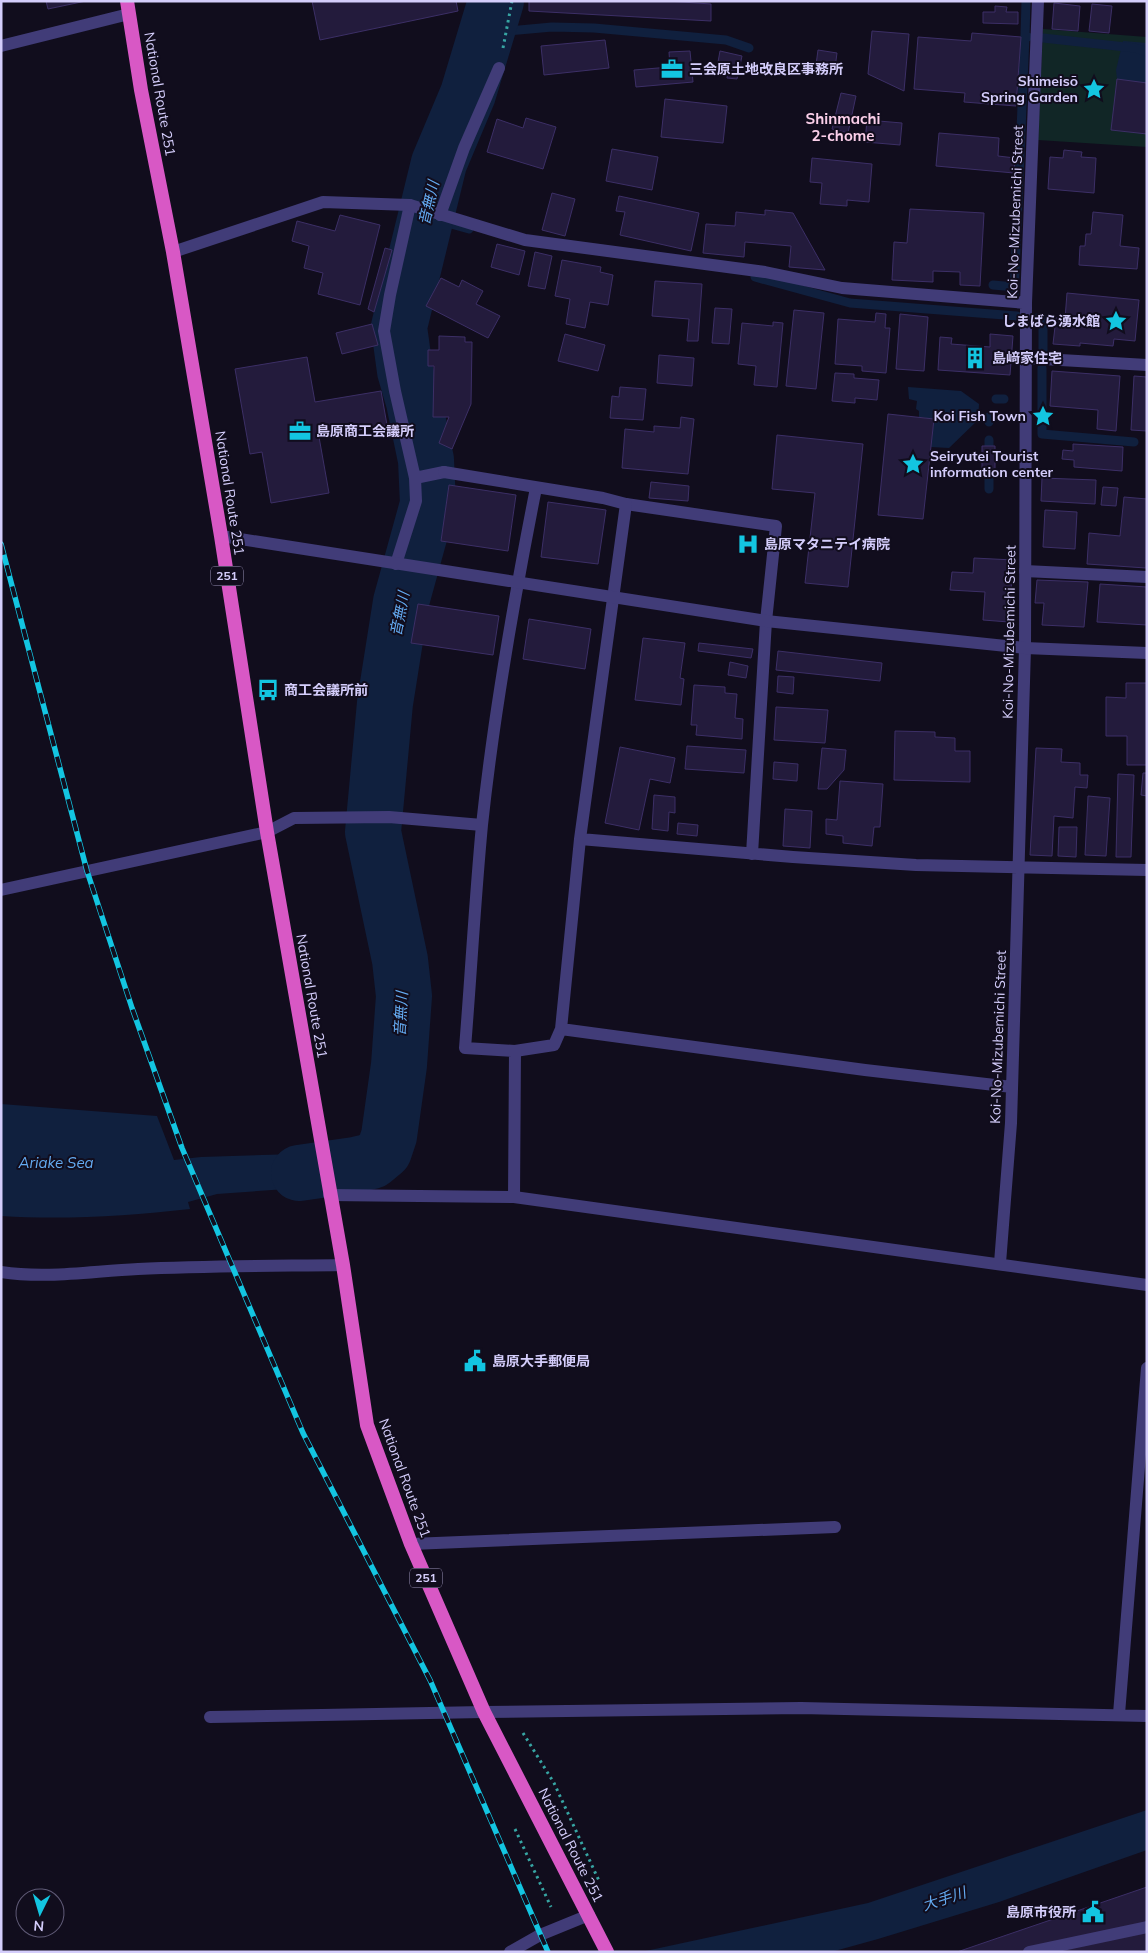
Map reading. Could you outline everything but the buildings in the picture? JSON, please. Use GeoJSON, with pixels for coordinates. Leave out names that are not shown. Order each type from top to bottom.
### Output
{"type":"FeatureCollection","features":[{"type":"Feature","properties":{"kind":"highway","name":"National Route 251"},"geometry":{"type":"LineString","coordinates":[[128,8],[141,90],[173,252],[221,536],[267,832],[343,1265],[367,1425],[411,1544],[484,1712],[606,1949]]}},
{"type":"Feature","properties":{"kind":"street","name":"Koi-No-Mizubemichi Street"},"geometry":{"type":"LineString","coordinates":[[1000,1263],[1011,1123],[1025,648],[1026,303],[1038,1]]}},
{"type":"Feature","properties":{"kind":"street"},"geometry":{"type":"LineString","coordinates":[[1,46],[128,8]]}},
{"type":"Feature","properties":{"kind":"street"},"geometry":{"type":"LineString","coordinates":[[436,213],[499,68]]}},
{"type":"Feature","properties":{"kind":"street"},"geometry":{"type":"LineString","coordinates":[[173,252],[323,202],[413,206],[525,240],[765,272],[842,288],[1026,303]]}},
{"type":"Feature","properties":{"kind":"street"},"geometry":{"type":"LineString","coordinates":[[396,564],[416,501],[415,478],[394,392],[384,330],[390,295],[413,206]]}},
{"type":"Feature","properties":{"kind":"street"},"geometry":{"type":"LineString","coordinates":[[1026,358],[1147,365]]}},
{"type":"Feature","properties":{"kind":"street"},"geometry":{"type":"LineString","coordinates":[[415,478],[444,472],[603,498],[626,504],[776,526],[766,621],[752,854]]}},
{"type":"Feature","properties":{"kind":"street"},"geometry":{"type":"LineString","coordinates":[[536,488],[518,582],[492,746],[482,825],[465,1048],[515,1051],[554,1045],[561,1029],[580,839],[626,504]]}},
{"type":"Feature","properties":{"kind":"street"},"geometry":{"type":"LineString","coordinates":[[221,536],[766,621],[1025,648],[1147,653]]}},
{"type":"Feature","properties":{"kind":"street"},"geometry":{"type":"LineString","coordinates":[[1025,571],[1147,577]]}},
{"type":"Feature","properties":{"kind":"street"},"geometry":{"type":"LineString","coordinates":[[1,890],[267,832],[294,818],[389,817],[482,825]]}},
{"type":"Feature","properties":{"kind":"street"},"geometry":{"type":"LineString","coordinates":[[580,839],[752,854],[916,865],[1147,870]]}},
{"type":"Feature","properties":{"kind":"street"},"geometry":{"type":"LineString","coordinates":[[561,1029],[865,1070],[1012,1087]]}},
{"type":"Feature","properties":{"kind":"street"},"geometry":{"type":"LineString","coordinates":[[514,1196],[515,1051]]}},
{"type":"Feature","properties":{"kind":"street"},"geometry":{"type":"LineString","coordinates":[[329,1190],[514,1196],[1147,1285]]}},
{"type":"Feature","properties":{"kind":"street"},"geometry":{"type":"LineString","coordinates":[[1,1272],[23,1276],[43,1276],[231,1266],[343,1265]]}},
{"type":"Feature","properties":{"kind":"street"},"geometry":{"type":"LineString","coordinates":[[1119,1714],[1147,1368]]}},
{"type":"Feature","properties":{"kind":"street"},"geometry":{"type":"LineString","coordinates":[[411,1544],[835,1527]]}},
{"type":"Feature","properties":{"kind":"street"},"geometry":{"type":"LineString","coordinates":[[210,1717],[801,1708],[1147,1716]]}},
{"type":"Feature","properties":{"kind":"street"},"geometry":{"type":"LineString","coordinates":[[510,1952],[540,1935],[589,1916]]}},
{"type":"Feature","properties":{"kind":"street"},"geometry":{"type":"LineString","coordinates":[[1029,1952],[1147,1926]]}},
{"type":"Feature","properties":{"kind":"path"},"geometry":{"type":"LineString","coordinates":[[499,68],[512,1]]}},
{"type":"Feature","properties":{"kind":"path"},"geometry":{"type":"LineString","coordinates":[[510,1712],[554,1783],[602,1888]]}},
{"type":"Feature","properties":{"kind":"path"},"geometry":{"type":"LineString","coordinates":[[512,1821],[560,1927]]}},
{"type":"Feature","properties":{"kind":"green space","name":"Shimeisō Spring Garden"},"geometry":{"type":"Polygon","coordinates":[[[1043,29],[1147,37],[1147,147],[1038,140],[1043,29]]]}},
{"type":"Feature","properties":{"kind":"water"},"geometry":{"type":"Polygon","coordinates":[[[1123,41],[1147,43],[1147,83],[1117,79],[1116,70],[1123,41]]]}},
{"type":"Feature","properties":{"kind":"water"},"geometry":{"type":"Polygon","coordinates":[[[908,387],[961,391],[979,404],[978,420],[949,448],[931,447],[934,419],[919,417],[919,411],[916,409],[917,401],[909,399],[908,387]]]}},
{"type":"Feature","properties":{"kind":"water","name":"Ariake Sea"},"geometry":{"type":"Polygon","coordinates":[[[1,1104],[157,1116],[174,1160],[201,1157],[296,1154],[301,1188],[217,1194],[188,1202],[190,1209],[72,1217],[1,1216],[1,1104]]]}},
{"type":"Feature","properties":{"kind":"water","name":"大手川"},"geometry":{"type":"Polygon","coordinates":[[[1147,1810],[1147,1850],[999,1902],[878,1939],[831,1952],[641,1952],[868,1903],[1147,1810]]]}},
{"type":"Feature","properties":{"kind":"waterway","name":"音無川"},"geometry":{"type":"LineString","coordinates":[[299,1173],[372,1161],[384,1151],[389,1136],[399,1065],[404,996],[400,960],[373,832],[385,703],[401,602],[428,504],[426,460],[414,402],[405,371],[399,327],[439,163],[468,94],[496,1]]}},
{"type":"Feature","properties":{"kind":"waterway"},"geometry":{"type":"LineString","coordinates":[[1026,1],[1025,36],[1028,37]]}},
{"type":"Feature","properties":{"kind":"waterway"},"geometry":{"type":"LineString","coordinates":[[486,33],[552,27],[594,28],[726,40],[749,48]]}},
{"type":"Feature","properties":{"kind":"waterway"},"geometry":{"type":"LineString","coordinates":[[1014,295],[1025,36]]}},
{"type":"Feature","properties":{"kind":"waterway"},"geometry":{"type":"LineString","coordinates":[[1043,38],[1135,48],[1147,52]]}},
{"type":"Feature","properties":{"kind":"waterway"},"geometry":{"type":"LineString","coordinates":[[426,217],[469,229]]}},
{"type":"Feature","properties":{"kind":"waterway"},"geometry":{"type":"LineString","coordinates":[[755,277],[850,303],[1017,316]]}},
{"type":"Feature","properties":{"kind":"waterway"},"geometry":{"type":"LineString","coordinates":[[993,285],[1015,287]]}},
{"type":"Feature","properties":{"kind":"waterway"},"geometry":{"type":"LineString","coordinates":[[1037,318],[1043,319],[1043,351]]}},
{"type":"Feature","properties":{"kind":"waterway"},"geometry":{"type":"LineString","coordinates":[[1042,368],[1042,434],[1134,442]]}},
{"type":"Feature","properties":{"kind":"waterway"},"geometry":{"type":"LineString","coordinates":[[996,399],[1004,399]]}},
{"type":"Feature","properties":{"kind":"waterway"},"geometry":{"type":"LineString","coordinates":[[989,417],[989,422]]}},
{"type":"Feature","properties":{"kind":"waterway"},"geometry":{"type":"LineString","coordinates":[[989,440],[989,489]]}},
{"type":"Feature","properties":{"kind":"railway"},"geometry":{"type":"LineString","coordinates":[[1,544],[87,871],[132,1008],[182,1148],[303,1433],[430,1680],[548,1952]]}},
{"type":"Feature","properties":{"kind":"place","name":"三会原土地改良区事務所"},"geometry":{"type":"Point","coordinates":[672,69]}},
{"type":"Feature","properties":{"kind":"place","name":"Shimeisō Spring Garden"},"geometry":{"type":"Point","coordinates":[1094,89]}},
{"type":"Feature","properties":{"kind":"place","name":"しまばら湧水館"},"geometry":{"type":"Point","coordinates":[1116,321]}},
{"type":"Feature","properties":{"kind":"place","name":"島﨑家住宅"},"geometry":{"type":"Point","coordinates":[975,358]}},
{"type":"Feature","properties":{"kind":"place","name":"Koi Fish Town"},"geometry":{"type":"Point","coordinates":[1043,416]}},
{"type":"Feature","properties":{"kind":"place","name":"島原商工会議所"},"geometry":{"type":"Point","coordinates":[300,431]}},
{"type":"Feature","properties":{"kind":"place","name":"Seiryutei Tourist information center"},"geometry":{"type":"Point","coordinates":[913,464]}},
{"type":"Feature","properties":{"kind":"place","name":"島原マタニテイ病院"},"geometry":{"type":"Point","coordinates":[748,544]}},
{"type":"Feature","properties":{"kind":"place","name":"商工会議所前"},"geometry":{"type":"Point","coordinates":[268,690]}},
{"type":"Feature","properties":{"kind":"place","name":"島原大手郵便局"},"geometry":{"type":"Point","coordinates":[475,1361]}},
{"type":"Feature","properties":{"kind":"place","name":"島原市役所"},"geometry":{"type":"Point","coordinates":[1093,1912]}},
{"type":"Feature","properties":{"kind":"district","name":"Shinmachi 2-chome"},"geometry":{"type":"Point","coordinates":[843,128]}}]}
